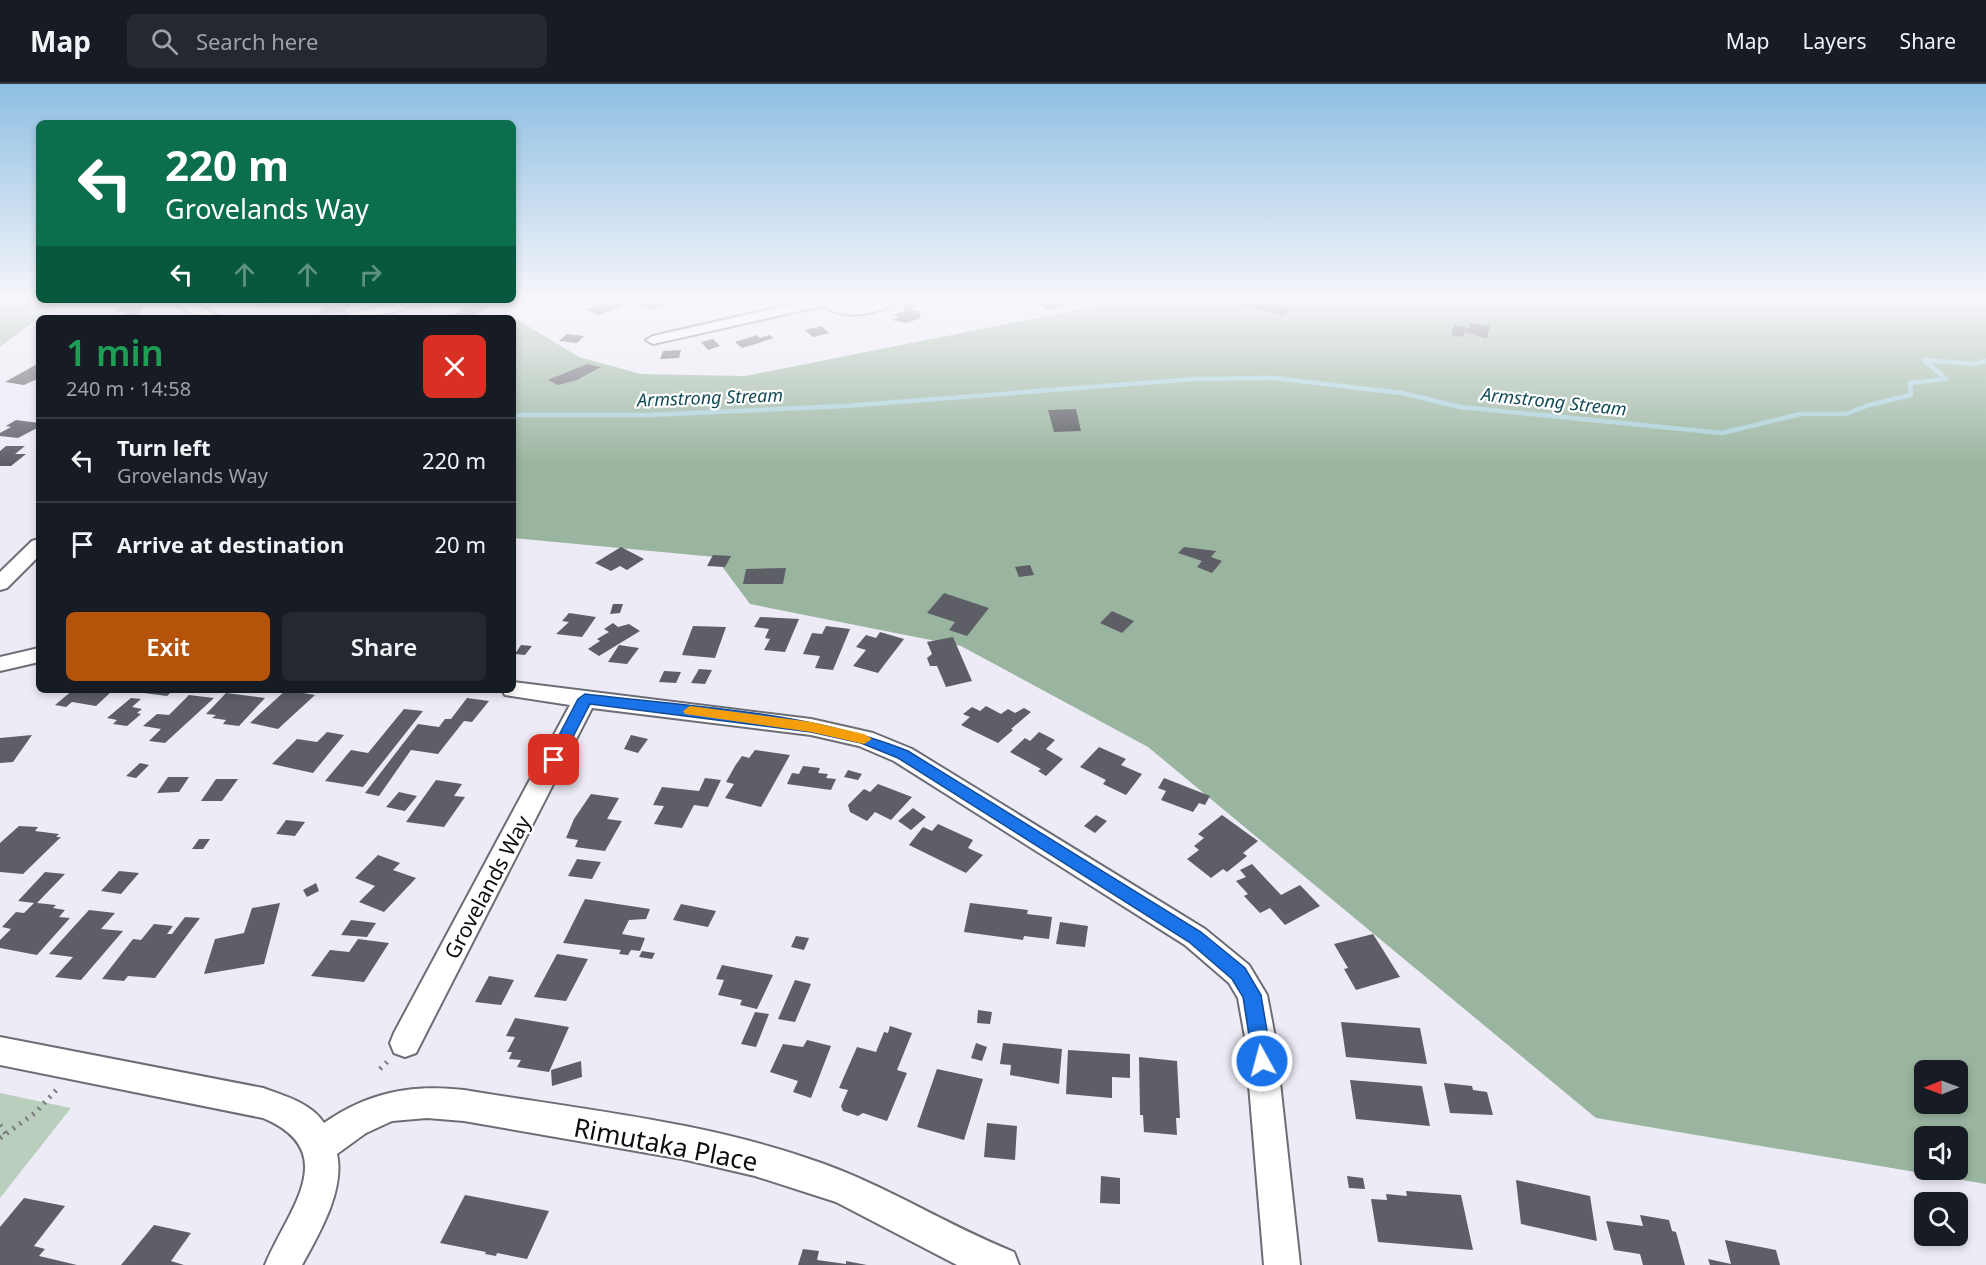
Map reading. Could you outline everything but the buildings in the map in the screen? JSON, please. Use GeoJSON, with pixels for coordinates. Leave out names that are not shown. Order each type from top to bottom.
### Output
{"type":"FeatureCollection","features":[{"type":"Feature","properties":{"kind":"street"},"geometry":{"type":"LineString","coordinates":[[0,584],[36,548]]}},
{"type":"Feature","properties":{"kind":"street"},"geometry":{"type":"LineString","coordinates":[[0,664],[36,656]]}},
{"type":"Feature","properties":{"kind":"street"},"geometry":{"type":"LineString","coordinates":[[516,690],[811,727],[865,739],[903,755],[1195,937],[1239,974],[1252,995],[1260,1037],[1282,1265]]}},
{"type":"Feature","properties":{"kind":"street","name":"Grovelands Way"},"geometry":{"type":"LineString","coordinates":[[405,1044],[585,699]]}},
{"type":"Feature","properties":{"kind":"street"},"geometry":{"type":"LineString","coordinates":[[0,1051],[263,1103],[288,1113],[308,1127],[321,1146],[322,1166],[318,1187],[306,1223],[283,1265]]}},
{"type":"Feature","properties":{"kind":"street","name":"Rimutaka Place"},"geometry":{"type":"LineString","coordinates":[[321,1146],[345,1127],[369,1114],[392,1106],[435,1102],[672,1142],[779,1166],[825,1181],[859,1195],[973,1255],[1001,1265]]}},
{"type":"Feature","properties":{"kind":"path"},"geometry":{"type":"LineString","coordinates":[[0,1138],[36,1113],[59,1086]]}},
{"type":"Feature","properties":{"kind":"path"},"geometry":{"type":"LineString","coordinates":[[0,1125],[6,1134]]}},
{"type":"Feature","properties":{"kind":"green space"},"geometry":{"type":"Polygon","coordinates":[[[516,354],[574,354],[641,374],[745,376],[855,354],[1986,354],[1986,1184],[1962,1180],[1968,1180],[1968,1126],[1914,1126],[1914,1172],[1596,1118],[1148,747],[961,646],[750,604],[715,557],[516,538],[516,354]]]}},
{"type":"Feature","properties":{"kind":"green space"},"geometry":{"type":"Polygon","coordinates":[[[0,1093],[71,1108],[0,1198],[0,1093]]]}},
{"type":"Feature","properties":{"kind":"waterway","name":"Armstrong Stream"},"geometry":{"type":"LineString","coordinates":[[516,415],[649,415],[845,406],[1195,379],[1273,378],[1402,393],[1460,407],[1722,433],[1801,414],[1846,414],[1869,405],[1911,395],[1910,383],[1946,379],[1924,360],[1975,364],[1986,361]]}},
{"type":"Feature","properties":{"kind":"slow traffic"},"geometry":{"type":"LineString","coordinates":[[690,711],[811,727],[864,739]]}},
{"type":"Feature","properties":{"kind":"route"},"geometry":{"type":"LineString","coordinates":[[554,760],[585,699],[811,727],[865,739],[903,755],[1195,937],[1239,974],[1252,995],[1262,1061]]}}]}
